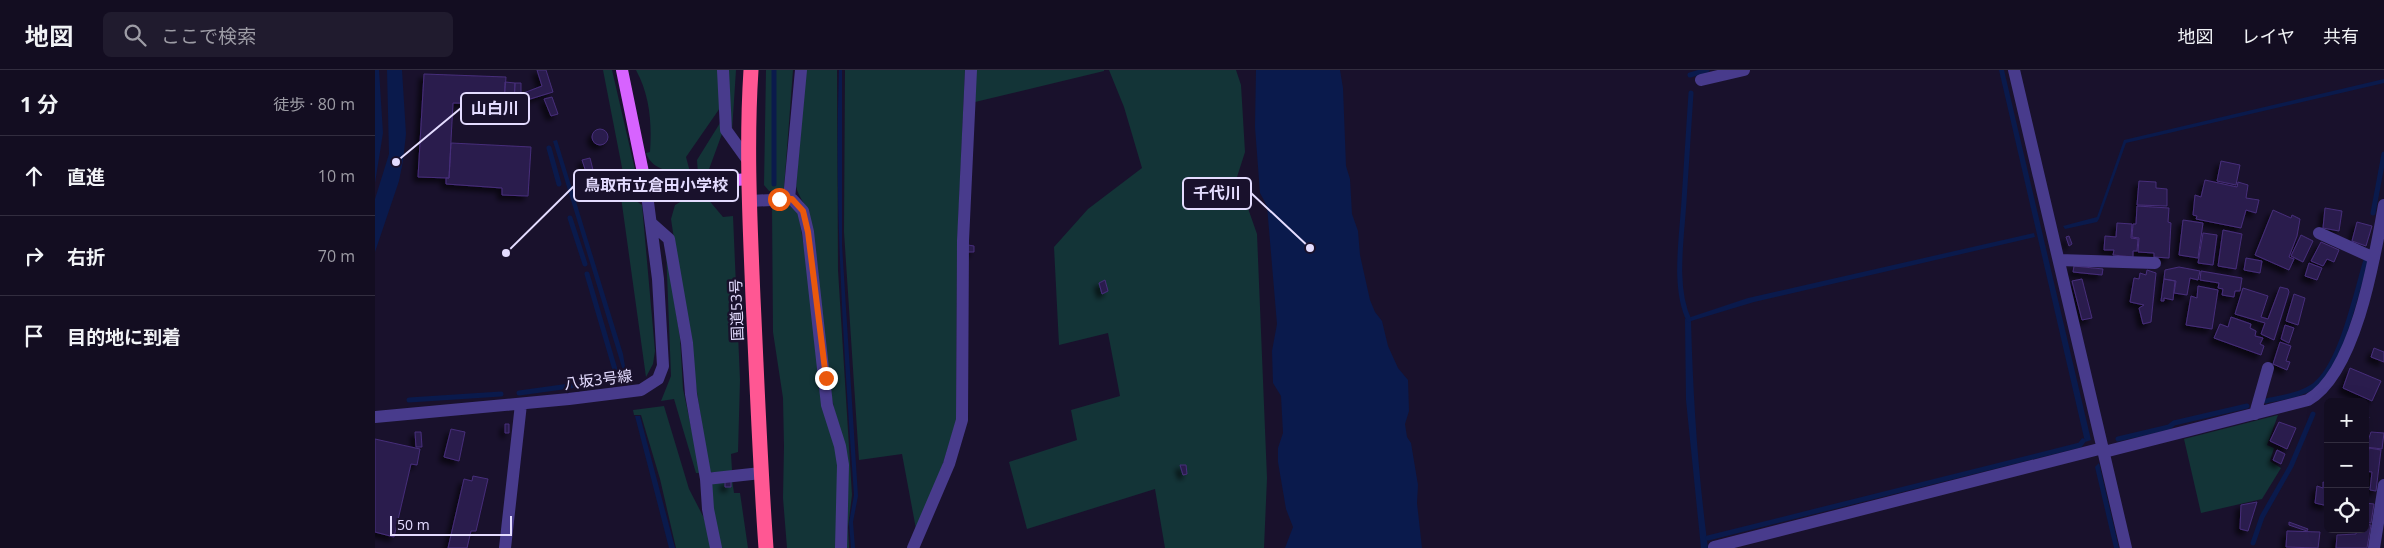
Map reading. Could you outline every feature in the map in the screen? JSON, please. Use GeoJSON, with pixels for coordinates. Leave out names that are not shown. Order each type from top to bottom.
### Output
{"type":"FeatureCollection","features":[{"type":"Feature","properties":{"kind":"highway","name":"国道53号"},"geometry":{"type":"LineString","coordinates":[[751,70],[747,126],[749,201],[766,548]]}},
{"type":"Feature","properties":{"kind":"main road"},"geometry":{"type":"LineString","coordinates":[[622,70],[646,187],[749,179]]}},
{"type":"Feature","properties":{"kind":"street"},"geometry":{"type":"LineString","coordinates":[[723,70],[727,130],[749,162]]}},
{"type":"Feature","properties":{"kind":"street"},"geometry":{"type":"LineString","coordinates":[[789,199],[801,70]]}},
{"type":"Feature","properties":{"kind":"street"},"geometry":{"type":"LineString","coordinates":[[913,548],[949,464],[962,420],[963,241],[971,70]]}},
{"type":"Feature","properties":{"kind":"street"},"geometry":{"type":"LineString","coordinates":[[1701,80],[1744,70]]}},
{"type":"Feature","properties":{"kind":"street"},"geometry":{"type":"LineString","coordinates":[[2013,70],[2127,548]]}},
{"type":"Feature","properties":{"kind":"street","name":"八坂3号線"},"geometry":{"type":"LineString","coordinates":[[375,417],[521,404],[641,390],[658,379],[663,366],[658,279],[646,187]]}},
{"type":"Feature","properties":{"kind":"street"},"geometry":{"type":"LineString","coordinates":[[749,201],[789,199],[798,204],[805,220],[826,378],[827,405],[841,446],[844,498],[841,548]]}},
{"type":"Feature","properties":{"kind":"street"},"geometry":{"type":"LineString","coordinates":[[1714,547],[2308,400],[2320,393],[2344,356],[2378,257],[2384,204]]}},
{"type":"Feature","properties":{"kind":"street"},"geometry":{"type":"LineString","coordinates":[[651,223],[669,239],[687,343],[691,394],[706,479],[708,509],[716,548]]}},
{"type":"Feature","properties":{"kind":"street"},"geometry":{"type":"LineString","coordinates":[[2319,233],[2378,257]]}},
{"type":"Feature","properties":{"kind":"street"},"geometry":{"type":"LineString","coordinates":[[2059,260],[2155,263]]}},
{"type":"Feature","properties":{"kind":"street"},"geometry":{"type":"LineString","coordinates":[[2255,414],[2268,368]]}},
{"type":"Feature","properties":{"kind":"street"},"geometry":{"type":"LineString","coordinates":[[505,548],[521,404]]}},
{"type":"Feature","properties":{"kind":"street"},"geometry":{"type":"LineString","coordinates":[[706,479],[761,473]]}},
{"type":"Feature","properties":{"kind":"street"},"geometry":{"type":"LineString","coordinates":[[2374,548],[2384,484]]}},
{"type":"Feature","properties":{"kind":"green space"},"geometry":{"type":"Polygon","coordinates":[[[603,70],[612,70],[642,200],[626,188],[603,70]]]}},
{"type":"Feature","properties":{"kind":"green space"},"geometry":{"type":"Polygon","coordinates":[[[636,70],[719,70],[722,105],[686,157],[690,172],[664,170],[653,164],[649,159],[646,153],[650,152],[649,110],[641,80],[636,70]]]}},
{"type":"Feature","properties":{"kind":"green space"},"geometry":{"type":"Polygon","coordinates":[[[727,70],[736,70],[732,131],[727,70]]]}},
{"type":"Feature","properties":{"kind":"green space"},"geometry":{"type":"Polygon","coordinates":[[[766,70],[793,70],[784,188],[781,192],[769,191],[764,185],[766,70]]]}},
{"type":"Feature","properties":{"kind":"green space"},"geometry":{"type":"Polygon","coordinates":[[[806,70],[837,70],[838,270],[852,495],[848,527],[849,548],[846,548],[848,471],[832,399],[809,214],[798,194],[796,186],[806,70]]]}},
{"type":"Feature","properties":{"kind":"green space"},"geometry":{"type":"Polygon","coordinates":[[[845,70],[965,70],[957,250],[956,422],[938,479],[916,529],[902,454],[859,460],[844,232],[845,70]]]}},
{"type":"Feature","properties":{"kind":"green space"},"geometry":{"type":"Polygon","coordinates":[[[975,70],[1104,70],[1104,71],[975,102],[975,70]]]}},
{"type":"Feature","properties":{"kind":"green space"},"geometry":{"type":"Polygon","coordinates":[[[1109,70],[1236,70],[1241,85],[1245,152],[1237,177],[1257,234],[1267,478],[1264,548],[1165,548],[1155,489],[1027,529],[1009,462],[1077,440],[1071,410],[1120,396],[1108,333],[1059,345],[1054,247],[1088,209],[1142,168],[1124,107],[1109,70]]]}},
{"type":"Feature","properties":{"kind":"green space"},"geometry":{"type":"Polygon","coordinates":[[[720,123],[723,131],[708,172],[698,174],[697,160],[720,123]]]}},
{"type":"Feature","properties":{"kind":"green space"},"geometry":{"type":"Polygon","coordinates":[[[620,190],[642,205],[655,351],[653,364],[646,377],[620,190]]]}},
{"type":"Feature","properties":{"kind":"green space"},"geometry":{"type":"Polygon","coordinates":[[[707,198],[723,217],[733,216],[740,380],[738,452],[731,454],[732,470],[729,474],[709,472],[671,219],[675,205],[682,201],[707,198]]]}},
{"type":"Feature","properties":{"kind":"green space"},"geometry":{"type":"Polygon","coordinates":[[[786,204],[795,207],[798,212],[839,454],[837,548],[787,548],[783,498],[783,398],[773,332],[772,205],[786,204]]]}},
{"type":"Feature","properties":{"kind":"green space"},"geometry":{"type":"Polygon","coordinates":[[[666,248],[680,338],[683,389],[701,473],[696,473],[674,399],[661,401],[671,376],[666,248]]]}},
{"type":"Feature","properties":{"kind":"green space"},"geometry":{"type":"Polygon","coordinates":[[[664,406],[689,489],[704,518],[711,548],[676,548],[660,479],[641,415],[634,415],[633,410],[664,406]]]}},
{"type":"Feature","properties":{"kind":"green space"},"geometry":{"type":"Polygon","coordinates":[[[2278,415],[2267,445],[2274,448],[2270,461],[2281,468],[2262,499],[2201,513],[2184,439],[2278,415]]]}},
{"type":"Feature","properties":{"kind":"green space"},"geometry":{"type":"Polygon","coordinates":[[[732,479],[734,493],[740,493],[748,548],[721,548],[714,518],[711,484],[732,479]]]}},
{"type":"Feature","properties":{"kind":"water"},"geometry":{"type":"Polygon","coordinates":[[[375,70],[379,70],[383,133],[375,183],[375,70]]]}},
{"type":"Feature","properties":{"kind":"water"},"geometry":{"type":"Polygon","coordinates":[[[387,70],[402,70],[406,134],[399,181],[375,252],[375,199],[389,154],[387,70]]]}},
{"type":"Feature","properties":{"kind":"water"},"geometry":{"type":"Polygon","coordinates":[[[839,70],[842,70],[842,245],[858,496],[853,522],[855,548],[851,548],[849,523],[854,495],[839,230],[839,70]]]}},
{"type":"Feature","properties":{"kind":"water"},"geometry":{"type":"Polygon","coordinates":[[[1256,70],[1340,70],[1343,88],[1346,166],[1350,179],[1352,214],[1358,231],[1360,255],[1370,300],[1375,312],[1382,321],[1388,346],[1398,368],[1408,380],[1409,411],[1405,424],[1407,437],[1411,443],[1418,485],[1417,503],[1422,548],[1285,548],[1293,527],[1286,509],[1278,462],[1278,448],[1283,433],[1281,396],[1273,383],[1272,351],[1277,324],[1267,206],[1260,193],[1255,127],[1256,70]]]}},
{"type":"Feature","properties":{"kind":"water"},"geometry":{"type":"Polygon","coordinates":[[[1999,70],[2004,70],[2091,440],[2085,442],[1999,70]]]}},
{"type":"Feature","properties":{"kind":"water"},"geometry":{"type":"Polygon","coordinates":[[[2384,79],[2384,83],[2126,143],[2097,222],[2065,229],[2063,226],[2097,217],[2124,140],[2384,79]]]}},
{"type":"Feature","properties":{"kind":"water"},"geometry":{"type":"Polygon","coordinates":[[[557,140],[623,354],[626,373],[624,374],[553,141],[557,140]]]}},
{"type":"Feature","properties":{"kind":"water"},"geometry":{"type":"Polygon","coordinates":[[[2034,233],[2035,237],[1754,302],[1691,321],[1701,491],[1708,548],[1701,548],[1686,400],[1685,319],[1748,298],[2034,233]]]}},
{"type":"Feature","properties":{"kind":"water"},"geometry":{"type":"Polygon","coordinates":[[[635,416],[640,416],[675,548],[669,548],[635,416]]]}},
{"type":"Feature","properties":{"kind":"water"},"geometry":{"type":"Polygon","coordinates":[[[2099,463],[2119,548],[2114,548],[2095,467],[2099,463]]]}},
{"type":"Feature","properties":{"kind":"building"},"geometry":{"type":"Polygon","coordinates":[[[537,70],[546,70],[553,92],[514,104],[515,83],[521,83],[521,94],[542,86],[537,70]]]}},
{"type":"Feature","properties":{"kind":"building"},"geometry":{"type":"Polygon","coordinates":[[[424,74],[506,77],[504,104],[453,103],[449,178],[418,177],[424,74]]]}},
{"type":"Feature","properties":{"kind":"building"},"geometry":{"type":"Polygon","coordinates":[[[505,82],[515,83],[514,104],[504,104],[505,82]]]}},
{"type":"Feature","properties":{"kind":"building"},"geometry":{"type":"Polygon","coordinates":[[[552,97],[558,114],[551,116],[544,99],[552,97]]]}},
{"type":"Feature","properties":{"kind":"building"},"geometry":{"type":"Polygon","coordinates":[[[600,129],[606,131],[608,137],[606,143],[600,145],[594,143],[592,137],[594,131],[600,129]]]}},
{"type":"Feature","properties":{"kind":"building"},"geometry":{"type":"Polygon","coordinates":[[[451,143],[531,147],[528,196],[502,195],[502,188],[446,184],[446,178],[449,178],[451,143]]]}},
{"type":"Feature","properties":{"kind":"building"},"geometry":{"type":"Polygon","coordinates":[[[590,158],[593,170],[586,172],[582,160],[590,158]]]}},
{"type":"Feature","properties":{"kind":"building"},"geometry":{"type":"Polygon","coordinates":[[[2221,161],[2240,165],[2236,185],[2217,181],[2221,161]]]}},
{"type":"Feature","properties":{"kind":"building"},"geometry":{"type":"Polygon","coordinates":[[[2205,180],[2237,187],[2238,182],[2248,185],[2246,198],[2259,200],[2256,213],[2246,210],[2241,228],[2196,219],[2197,216],[2193,215],[2195,195],[2201,197],[2205,180]]]}},
{"type":"Feature","properties":{"kind":"building"},"geometry":{"type":"Polygon","coordinates":[[[2139,181],[2156,182],[2156,188],[2167,189],[2167,206],[2137,205],[2139,181]]]}},
{"type":"Feature","properties":{"kind":"building"},"geometry":{"type":"Polygon","coordinates":[[[2137,206],[2169,208],[2168,222],[2171,223],[2169,258],[2154,257],[2154,253],[2138,252],[2139,238],[2132,237],[2133,224],[2136,224],[2137,206]]]}},
{"type":"Feature","properties":{"kind":"building"},"geometry":{"type":"Polygon","coordinates":[[[2325,208],[2342,211],[2339,231],[2323,228],[2325,208]]]}},
{"type":"Feature","properties":{"kind":"building"},"geometry":{"type":"Polygon","coordinates":[[[2273,210],[2291,218],[2292,215],[2300,219],[2297,236],[2289,257],[2294,259],[2289,270],[2255,255],[2273,210]]]}},
{"type":"Feature","properties":{"kind":"building"},"geometry":{"type":"Polygon","coordinates":[[[2183,220],[2203,223],[2198,258],[2179,255],[2183,220]]]}},
{"type":"Feature","properties":{"kind":"building"},"geometry":{"type":"Polygon","coordinates":[[[2357,222],[2372,226],[2366,246],[2352,241],[2357,222]]]}},
{"type":"Feature","properties":{"kind":"building"},"geometry":{"type":"Polygon","coordinates":[[[2117,223],[2132,224],[2131,238],[2138,239],[2137,251],[2133,251],[2133,257],[2113,255],[2114,250],[2104,250],[2105,236],[2116,237],[2117,223]]]}},
{"type":"Feature","properties":{"kind":"building"},"geometry":{"type":"Polygon","coordinates":[[[2223,230],[2242,234],[2236,269],[2218,266],[2223,230]]]}},
{"type":"Feature","properties":{"kind":"building"},"geometry":{"type":"Polygon","coordinates":[[[2203,233],[2217,235],[2213,265],[2198,263],[2203,233]]]}},
{"type":"Feature","properties":{"kind":"building"},"geometry":{"type":"Polygon","coordinates":[[[2301,235],[2313,241],[2303,262],[2291,256],[2301,235]]]}},
{"type":"Feature","properties":{"kind":"building"},"geometry":{"type":"Polygon","coordinates":[[[2069,236],[2072,244],[2069,246],[2066,237],[2069,236]]]}},
{"type":"Feature","properties":{"kind":"building"},"geometry":{"type":"Polygon","coordinates":[[[2321,242],[2339,250],[2334,262],[2327,259],[2323,266],[2311,261],[2321,242]]]}},
{"type":"Feature","properties":{"kind":"building"},"geometry":{"type":"Polygon","coordinates":[[[968,245],[974,246],[974,252],[968,252],[968,245]]]}},
{"type":"Feature","properties":{"kind":"building"},"geometry":{"type":"Polygon","coordinates":[[[2246,258],[2262,261],[2260,273],[2244,270],[2246,258]]]}},
{"type":"Feature","properties":{"kind":"building"},"geometry":{"type":"Polygon","coordinates":[[[2309,263],[2322,268],[2317,280],[2305,276],[2309,263]]]}},
{"type":"Feature","properties":{"kind":"building"},"geometry":{"type":"Polygon","coordinates":[[[2074,266],[2103,269],[2102,275],[2073,272],[2074,266]]]}},
{"type":"Feature","properties":{"kind":"building"},"geometry":{"type":"Polygon","coordinates":[[[2179,267],[2200,271],[2198,280],[2190,278],[2187,295],[2174,293],[2176,281],[2164,279],[2165,270],[2179,267]]]}},
{"type":"Feature","properties":{"kind":"building"},"geometry":{"type":"Polygon","coordinates":[[[2147,270],[2156,273],[2151,322],[2143,324],[2139,308],[2144,305],[2130,302],[2134,278],[2139,279],[2140,273],[2146,275],[2147,270]]]}},
{"type":"Feature","properties":{"kind":"building"},"geometry":{"type":"Polygon","coordinates":[[[2201,271],[2242,278],[2240,291],[2235,291],[2234,297],[2222,295],[2223,289],[2218,288],[2219,283],[2200,280],[2201,271]]]}},
{"type":"Feature","properties":{"kind":"building"},"geometry":{"type":"Polygon","coordinates":[[[2082,279],[2092,318],[2082,320],[2072,281],[2082,279]]]}},
{"type":"Feature","properties":{"kind":"building"},"geometry":{"type":"Polygon","coordinates":[[[2164,279],[2175,281],[2173,300],[2164,298],[2164,301],[2161,301],[2164,279]]]}},
{"type":"Feature","properties":{"kind":"building"},"geometry":{"type":"Polygon","coordinates":[[[1105,280],[1108,291],[1102,294],[1099,283],[1105,280]]]}},
{"type":"Feature","properties":{"kind":"building"},"geometry":{"type":"Polygon","coordinates":[[[2198,286],[2218,290],[2212,329],[2186,325],[2191,296],[2197,298],[2198,286]]]}},
{"type":"Feature","properties":{"kind":"building"},"geometry":{"type":"Polygon","coordinates":[[[2280,287],[2288,289],[2289,292],[2274,340],[2261,334],[2265,323],[2235,314],[2243,288],[2268,296],[2261,317],[2268,319],[2280,287]]]}},
{"type":"Feature","properties":{"kind":"building"},"geometry":{"type":"Polygon","coordinates":[[[2294,294],[2305,298],[2298,325],[2286,321],[2294,294]]]}},
{"type":"Feature","properties":{"kind":"building"},"geometry":{"type":"Polygon","coordinates":[[[2231,317],[2251,324],[2250,328],[2256,331],[2255,336],[2263,338],[2260,344],[2264,346],[2261,355],[2214,338],[2220,324],[2228,327],[2231,317]]]}},
{"type":"Feature","properties":{"kind":"building"},"geometry":{"type":"Polygon","coordinates":[[[2285,325],[2294,328],[2289,343],[2281,339],[2285,325]]]}},
{"type":"Feature","properties":{"kind":"building"},"geometry":{"type":"Polygon","coordinates":[[[2280,342],[2291,346],[2286,361],[2290,362],[2287,370],[2273,364],[2280,342]]]}},
{"type":"Feature","properties":{"kind":"building"},"geometry":{"type":"Polygon","coordinates":[[[2374,348],[2384,352],[2384,362],[2371,357],[2374,348]]]}},
{"type":"Feature","properties":{"kind":"building"},"geometry":{"type":"Polygon","coordinates":[[[2350,368],[2381,381],[2372,401],[2369,398],[2343,388],[2350,368]]]}},
{"type":"Feature","properties":{"kind":"building"},"geometry":{"type":"Polygon","coordinates":[[[2279,422],[2296,428],[2287,449],[2270,441],[2279,422]]]}},
{"type":"Feature","properties":{"kind":"building"},"geometry":{"type":"Polygon","coordinates":[[[505,424],[509,424],[509,433],[505,433],[505,424]]]}},
{"type":"Feature","properties":{"kind":"building"},"geometry":{"type":"Polygon","coordinates":[[[451,429],[465,432],[459,461],[444,457],[451,429]]]}},
{"type":"Feature","properties":{"kind":"building"},"geometry":{"type":"Polygon","coordinates":[[[415,432],[421,432],[422,447],[416,447],[415,432]]]}},
{"type":"Feature","properties":{"kind":"building"},"geometry":{"type":"Polygon","coordinates":[[[2371,432],[2384,433],[2382,449],[2369,447],[2371,432]]]}},
{"type":"Feature","properties":{"kind":"building"},"geometry":{"type":"Polygon","coordinates":[[[375,439],[420,449],[417,465],[411,464],[394,537],[375,532],[375,439]]]}},
{"type":"Feature","properties":{"kind":"building"},"geometry":{"type":"Polygon","coordinates":[[[2369,448],[2381,450],[2376,491],[2370,490],[2372,472],[2369,472],[2369,448]]]}},
{"type":"Feature","properties":{"kind":"building"},"geometry":{"type":"Polygon","coordinates":[[[2277,450],[2285,454],[2281,464],[2273,460],[2277,450]]]}},
{"type":"Feature","properties":{"kind":"building"},"geometry":{"type":"Polygon","coordinates":[[[1180,465],[1186,465],[1187,474],[1183,475],[1180,465]]]}},
{"type":"Feature","properties":{"kind":"building"},"geometry":{"type":"Polygon","coordinates":[[[473,476],[488,479],[476,531],[471,531],[467,548],[448,548],[464,479],[472,481],[473,476]]]}},
{"type":"Feature","properties":{"kind":"building"},"geometry":{"type":"Polygon","coordinates":[[[725,481],[731,481],[731,487],[725,487],[725,481]]]}},
{"type":"Feature","properties":{"kind":"building"},"geometry":{"type":"Polygon","coordinates":[[[2323,482],[2324,505],[2315,503],[2317,486],[2323,488],[2323,482]]]}},
{"type":"Feature","properties":{"kind":"building"},"geometry":{"type":"Polygon","coordinates":[[[2257,502],[2248,531],[2240,529],[2241,505],[2257,502]]]}},
{"type":"Feature","properties":{"kind":"building"},"geometry":{"type":"Polygon","coordinates":[[[2369,503],[2374,504],[2371,523],[2369,523],[2369,503]]]}},
{"type":"Feature","properties":{"kind":"building"},"geometry":{"type":"Polygon","coordinates":[[[2289,522],[2308,529],[2307,531],[2289,525],[2289,522]]]}},
{"type":"Feature","properties":{"kind":"building"},"geometry":{"type":"Polygon","coordinates":[[[2369,525],[2371,525],[2367,548],[2336,548],[2337,535],[2369,533],[2369,525]]]}},
{"type":"Feature","properties":{"kind":"building"},"geometry":{"type":"Polygon","coordinates":[[[2287,531],[2320,532],[2318,548],[2286,547],[2287,531]]]}},
{"type":"Feature","properties":{"kind":"waterway"},"geometry":{"type":"LineString","coordinates":[[774,70],[774,184]]}},
{"type":"Feature","properties":{"kind":"waterway"},"geometry":{"type":"LineString","coordinates":[[1690,75],[1707,70]]}},
{"type":"Feature","properties":{"kind":"waterway"},"geometry":{"type":"LineString","coordinates":[[1689,320],[1681,293],[1680,262],[1691,93]]}},
{"type":"Feature","properties":{"kind":"waterway"},"geometry":{"type":"LineString","coordinates":[[549,148],[559,184]]}},
{"type":"Feature","properties":{"kind":"waterway"},"geometry":{"type":"LineString","coordinates":[[2373,213],[2384,154]]}},
{"type":"Feature","properties":{"kind":"waterway"},"geometry":{"type":"LineString","coordinates":[[570,218],[585,264]]}},
{"type":"Feature","properties":{"kind":"waterway"},"geometry":{"type":"LineString","coordinates":[[2266,401],[2294,395],[2308,389],[2314,386],[2328,370],[2348,324],[2366,260]]}},
{"type":"Feature","properties":{"kind":"waterway"},"geometry":{"type":"LineString","coordinates":[[587,274],[616,373]]}},
{"type":"Feature","properties":{"kind":"waterway"},"geometry":{"type":"LineString","coordinates":[[519,393],[606,381]]}},
{"type":"Feature","properties":{"kind":"waterway"},"geometry":{"type":"LineString","coordinates":[[409,400],[501,394]]}},
{"type":"Feature","properties":{"kind":"waterway"},"geometry":{"type":"LineString","coordinates":[[2118,439],[2169,427],[2174,423],[2247,406]]}},
{"type":"Feature","properties":{"kind":"waterway"},"geometry":{"type":"LineString","coordinates":[[2253,543],[2262,517],[2291,466],[2313,414]]}},
{"type":"Feature","properties":{"kind":"waterway"},"geometry":{"type":"LineString","coordinates":[[1708,538],[2080,445],[2083,441]]}},
{"type":"Feature","properties":{"kind":"place","name":"山白川"},"geometry":{"type":"Point","coordinates":[396,162]}},
{"type":"Feature","properties":{"kind":"place","name":"千代川"},"geometry":{"type":"Point","coordinates":[1310,248]}},
{"type":"Feature","properties":{"kind":"place","name":"鳥取市立倉田小学校"},"geometry":{"type":"Point","coordinates":[506,253]}},
{"type":"Feature","properties":{"kind":"route"},"geometry":{"type":"LineString","coordinates":[[779,199],[792,199],[803,211],[808,232],[826,378]]}}]}
